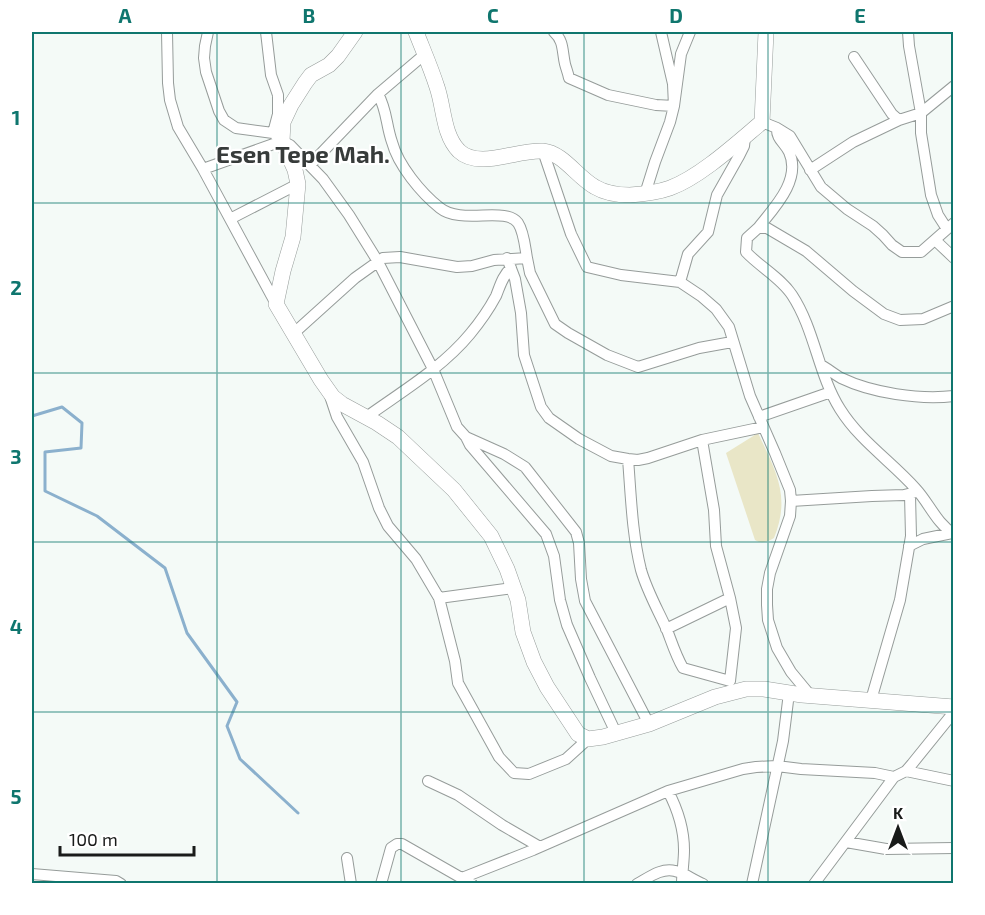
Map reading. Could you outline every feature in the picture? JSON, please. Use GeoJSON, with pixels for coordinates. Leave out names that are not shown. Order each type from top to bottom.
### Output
{"type":"FeatureCollection","features":[{"type":"Feature","properties":{"kind":"street"},"geometry":{"type":"LineString","coordinates":[[167,32],[168,83],[173,115],[185,141],[203,169],[276,304],[333,397],[398,437],[454,490],[491,536],[507,569],[518,600],[523,632],[534,662],[547,687],[578,734],[588,739],[603,737],[649,724],[715,697],[732,687]]}},
{"type":"Feature","properties":{"kind":"street"},"geometry":{"type":"LineString","coordinates":[[208,32],[204,52],[206,72],[224,120],[236,128],[277,137],[290,145],[323,178],[377,260],[433,369],[457,427],[546,534],[554,556],[560,600],[567,625],[616,733]]}},
{"type":"Feature","properties":{"kind":"street"},"geometry":{"type":"LineString","coordinates":[[266,32],[271,75],[278,95],[277,137],[296,170],[298,184],[293,237],[276,304]]}},
{"type":"Feature","properties":{"kind":"street"},"geometry":{"type":"LineString","coordinates":[[203,169],[277,137],[291,105],[305,82],[311,75],[329,65],[355,32]]}},
{"type":"Feature","properties":{"kind":"street"},"geometry":{"type":"LineString","coordinates":[[416,32],[438,90],[449,134],[460,152],[477,159],[543,151],[558,156],[583,180],[597,189],[622,195],[645,194],[684,181],[745,137],[770,125]]}},
{"type":"Feature","properties":{"kind":"street"},"geometry":{"type":"LineString","coordinates":[[554,32],[563,44],[569,78],[608,95],[656,105],[674,106]]}},
{"type":"Feature","properties":{"kind":"street"},"geometry":{"type":"LineString","coordinates":[[661,32],[673,84],[674,106]]}},
{"type":"Feature","properties":{"kind":"street"},"geometry":{"type":"LineString","coordinates":[[645,194],[670,122],[681,54],[690,32]]}},
{"type":"Feature","properties":{"kind":"street"},"geometry":{"type":"LineString","coordinates":[[766,32],[770,125],[790,155],[792,169],[782,197],[758,228],[747,238],[746,252],[791,293],[802,311],[831,392],[840,410],[862,438],[897,470],[914,493],[953,534]]}},
{"type":"Feature","properties":{"kind":"street"},"geometry":{"type":"LineString","coordinates":[[770,125],[790,136],[821,187],[847,209],[873,226],[902,252],[921,252],[950,226],[938,215],[931,195],[921,133],[921,112],[909,46],[909,32]]}},
{"type":"Feature","properties":{"kind":"street"},"geometry":{"type":"LineString","coordinates":[[310,165],[378,94],[425,54]]}},
{"type":"Feature","properties":{"kind":"street"},"geometry":{"type":"LineString","coordinates":[[854,57],[892,114],[899,120]]}},
{"type":"Feature","properties":{"kind":"street"},"geometry":{"type":"LineString","coordinates":[[810,170],[853,141],[921,112],[954,86]]}},
{"type":"Feature","properties":{"kind":"street"},"geometry":{"type":"LineString","coordinates":[[378,94],[386,109],[392,144],[400,160],[415,182],[441,209],[449,213],[471,216],[509,216],[519,224],[530,273],[555,324],[607,354],[638,367],[699,348],[732,342]]}},
{"type":"Feature","properties":{"kind":"street"},"geometry":{"type":"LineString","coordinates":[[680,282],[688,254],[708,232],[717,195],[744,146],[745,137]]}},
{"type":"Feature","properties":{"kind":"street"},"geometry":{"type":"LineString","coordinates":[[543,151],[571,234],[587,267],[680,282],[716,309],[729,327],[750,396],[787,480],[791,501],[786,528],[770,573],[767,589],[768,620],[777,648],[791,672],[810,695]]}},
{"type":"Feature","properties":{"kind":"street"},"geometry":{"type":"LineString","coordinates":[[230,219],[298,184]]}},
{"type":"Feature","properties":{"kind":"street"},"geometry":{"type":"LineString","coordinates":[[758,228],[766,228],[806,251],[884,314],[900,320],[923,319],[954,306]]}},
{"type":"Feature","properties":{"kind":"street"},"geometry":{"type":"LineString","coordinates":[[934,240],[954,258]]}},
{"type":"Feature","properties":{"kind":"street"},"geometry":{"type":"LineString","coordinates":[[294,333],[355,278],[377,260],[383,258],[400,257],[457,267],[472,266],[494,260],[509,263],[527,258]]}},
{"type":"Feature","properties":{"kind":"street"},"geometry":{"type":"LineString","coordinates":[[365,418],[454,351],[478,323],[495,297],[509,263]]}},
{"type":"Feature","properties":{"kind":"street"},"geometry":{"type":"LineString","coordinates":[[509,263],[521,313],[524,355],[541,407],[549,418],[603,453],[628,459],[648,458],[761,422],[831,392]]}},
{"type":"Feature","properties":{"kind":"street"},"geometry":{"type":"LineString","coordinates":[[821,365],[841,378],[899,395],[954,396]]}},
{"type":"Feature","properties":{"kind":"street"},"geometry":{"type":"LineString","coordinates":[[328,390],[337,417],[363,462],[379,508],[388,526],[416,559],[440,598],[458,683],[499,757],[514,773],[529,774],[566,759],[588,739]]}},
{"type":"Feature","properties":{"kind":"street"},"geometry":{"type":"LineString","coordinates":[[466,437],[504,454],[525,467],[576,532],[585,601],[649,724]]}},
{"type":"Feature","properties":{"kind":"street"},"geometry":{"type":"LineString","coordinates":[[702,440],[714,510],[717,546],[736,628],[732,687]]}},
{"type":"Feature","properties":{"kind":"street"},"geometry":{"type":"LineString","coordinates":[[628,459],[632,512],[641,570],[654,605],[683,668],[732,687],[954,707]]}},
{"type":"Feature","properties":{"kind":"street"},"geometry":{"type":"LineString","coordinates":[[791,501],[914,493]]}},
{"type":"Feature","properties":{"kind":"street"},"geometry":{"type":"LineString","coordinates":[[871,700],[900,600],[911,536],[914,493]]}},
{"type":"Feature","properties":{"kind":"street"},"geometry":{"type":"LineString","coordinates":[[909,546],[923,539],[953,534]]}},
{"type":"Feature","properties":{"kind":"street"},"geometry":{"type":"LineString","coordinates":[[440,598],[513,588]]}},
{"type":"Feature","properties":{"kind":"street"},"geometry":{"type":"LineString","coordinates":[[666,629],[730,598]]}},
{"type":"Feature","properties":{"kind":"street"},"geometry":{"type":"LineString","coordinates":[[752,884],[783,741],[789,693]]}},
{"type":"Feature","properties":{"kind":"street"},"geometry":{"type":"LineString","coordinates":[[814,884],[894,777],[906,771],[954,712]]}},
{"type":"Feature","properties":{"kind":"street"},"geometry":{"type":"LineString","coordinates":[[381,884],[391,848],[397,844],[402,844],[467,881],[669,791],[756,766],[874,773],[894,777]]}},
{"type":"Feature","properties":{"kind":"street"},"geometry":{"type":"LineString","coordinates":[[906,771],[954,781]]}},
{"type":"Feature","properties":{"kind":"street"},"geometry":{"type":"LineString","coordinates":[[428,781],[458,795],[540,847]]}},
{"type":"Feature","properties":{"kind":"street"},"geometry":{"type":"LineString","coordinates":[[669,791],[684,835],[682,879]]}},
{"type":"Feature","properties":{"kind":"street"},"geometry":{"type":"LineString","coordinates":[[846,842],[886,849],[954,848]]}},
{"type":"Feature","properties":{"kind":"street"},"geometry":{"type":"LineString","coordinates":[[347,858],[351,884]]}},
{"type":"Feature","properties":{"kind":"street"},"geometry":{"type":"LineString","coordinates":[[637,884],[665,871],[675,871],[682,879],[703,884]]}},
{"type":"Feature","properties":{"kind":"street"},"geometry":{"type":"LineString","coordinates":[[32,874],[116,881],[121,884]]}},
{"type":"Feature","properties":{"kind":"shaded area"},"geometry":{"type":"Polygon","coordinates":[[[758,433],[775,472],[781,497],[779,523],[774,538],[762,542],[755,540],[726,453],[758,433]]]}},
{"type":"Feature","properties":{"kind":"waterway"},"geometry":{"type":"LineString","coordinates":[[32,416],[62,407],[82,423],[81,448],[45,452],[45,491],[97,516],[165,568],[187,633],[237,702],[227,726],[240,759],[298,813]]}},
{"type":"Feature","properties":{"kind":"district","name":"Esen Tepe Mah."},"geometry":{"type":"Point","coordinates":[303,153]}}]}
